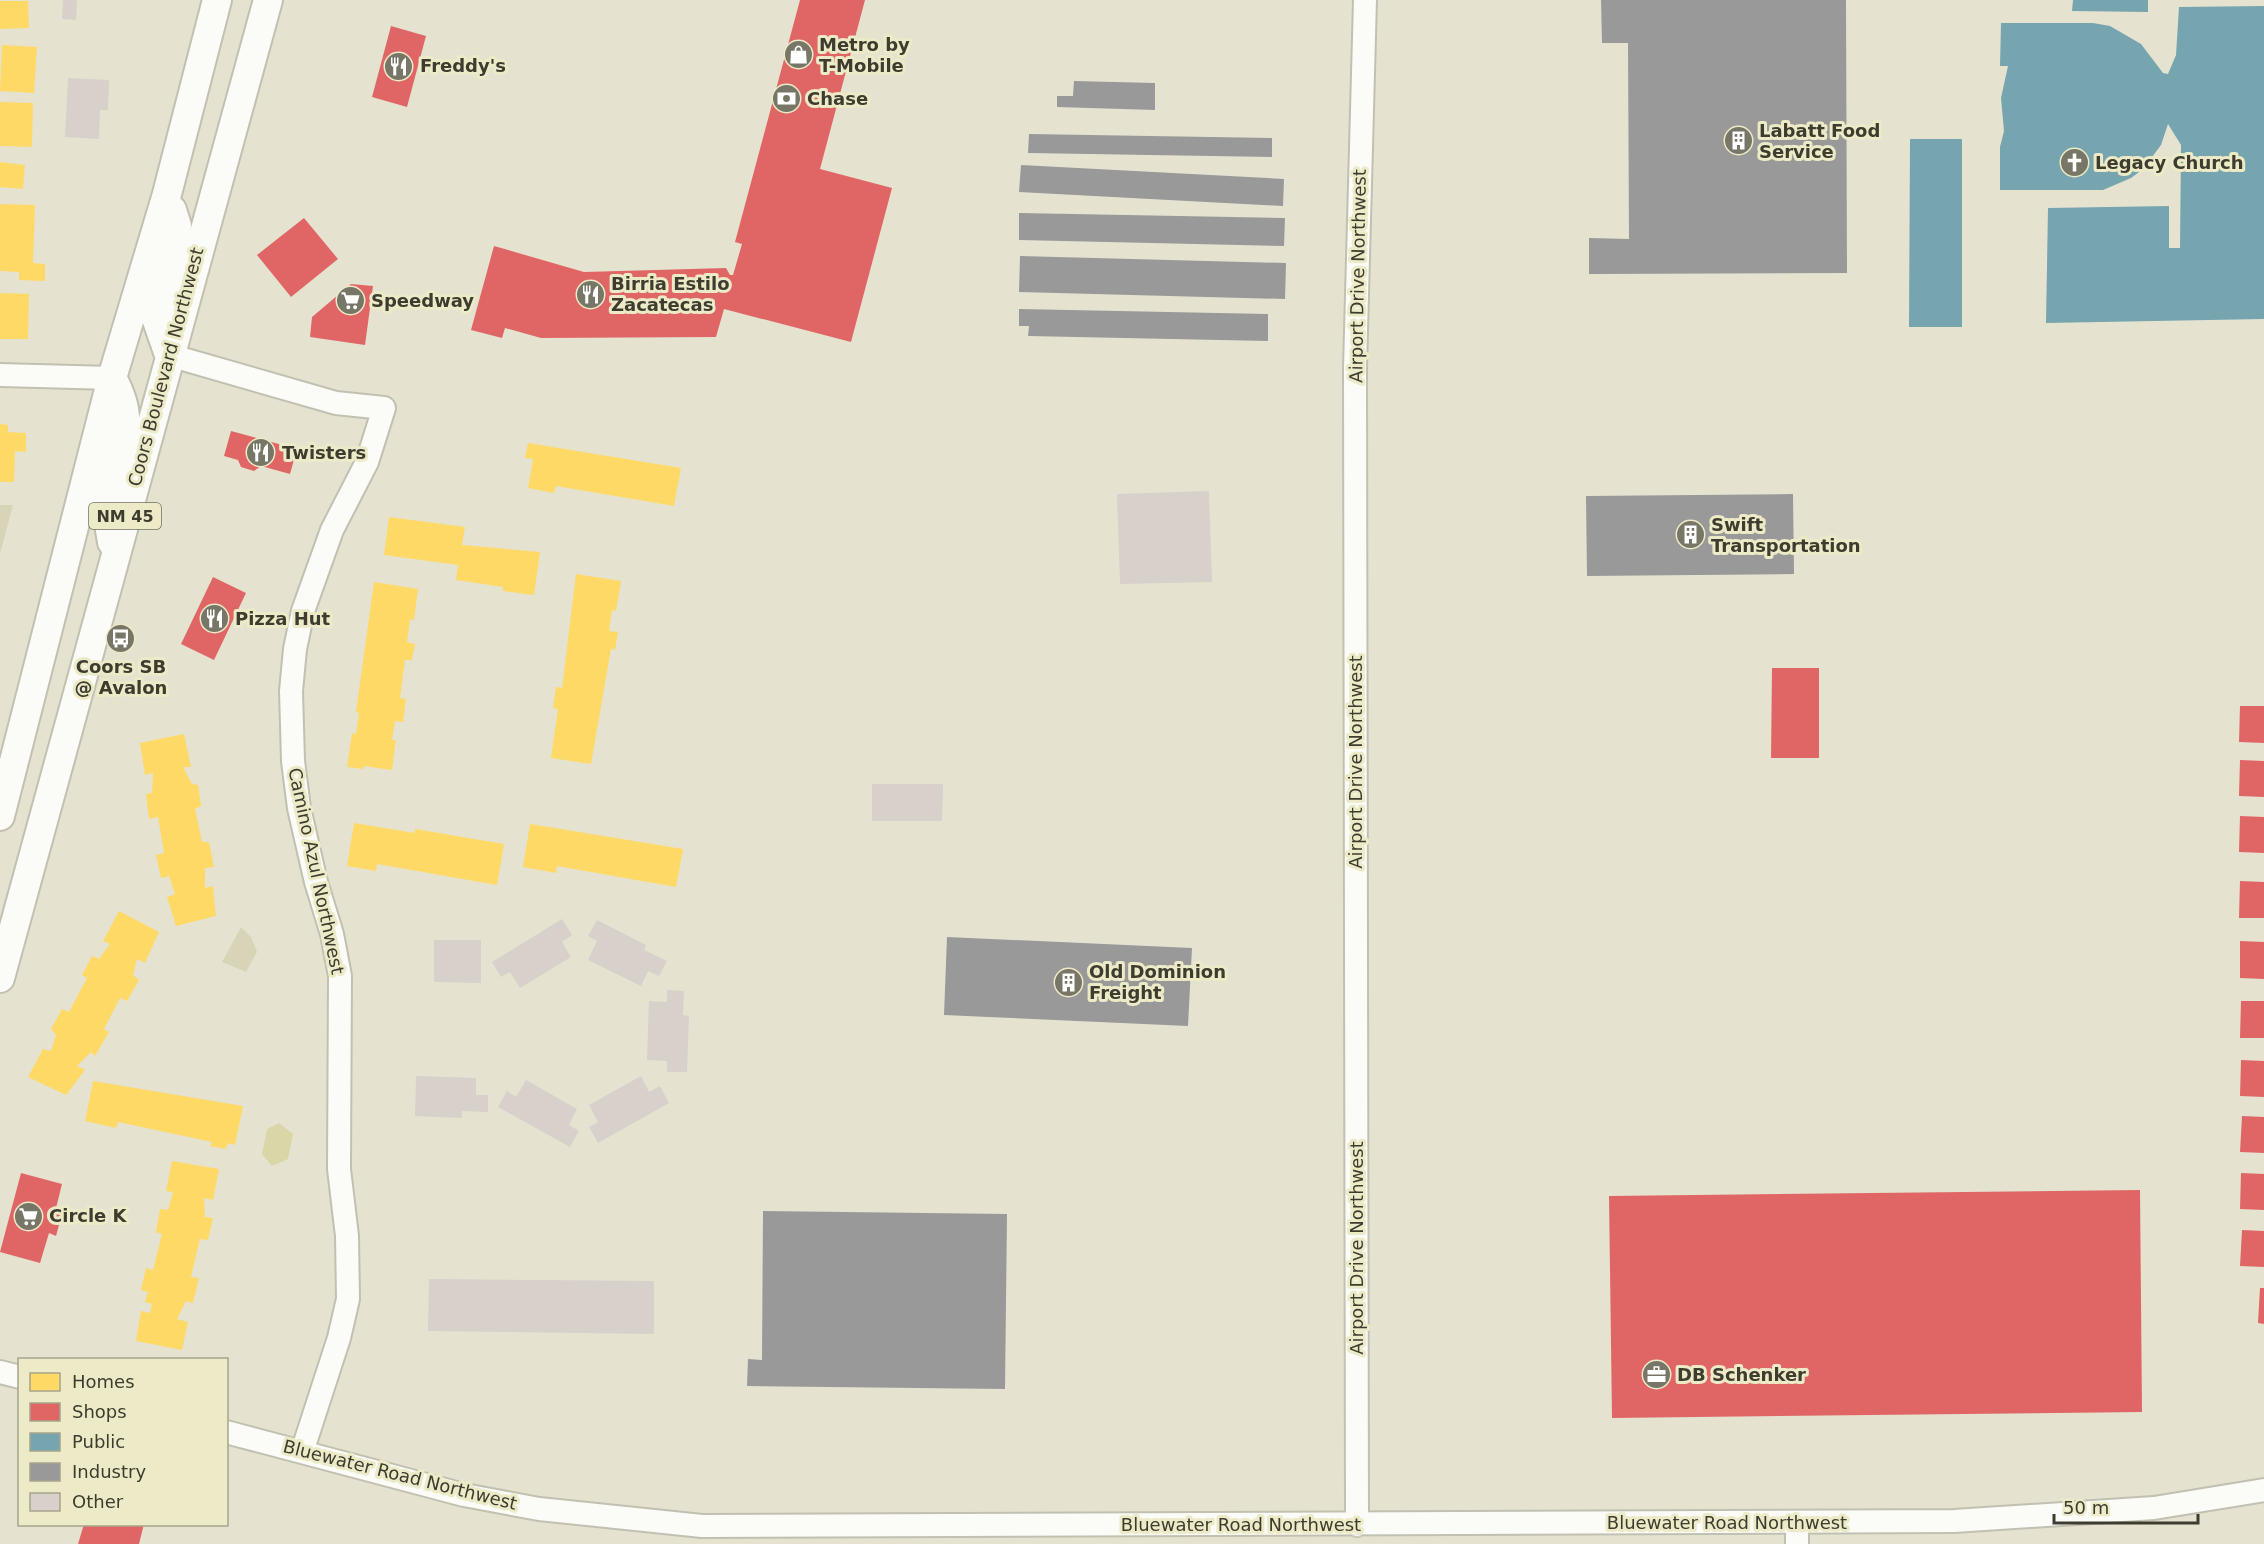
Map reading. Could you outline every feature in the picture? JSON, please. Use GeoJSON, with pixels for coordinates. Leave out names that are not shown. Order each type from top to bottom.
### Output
{"type":"FeatureCollection","features":[{"type":"Feature","properties":{"kind":"main road","name":"NM 45"},"geometry":{"type":"LineString","coordinates":[[0,816],[112,378],[167,194],[217,0]]}},
{"type":"Feature","properties":{"kind":"main road","name":"Coors Boulevard Northwest"},"geometry":{"type":"LineString","coordinates":[[0,978],[268,0]]}},
{"type":"Feature","properties":{"kind":"main road"},"geometry":{"type":"LineString","coordinates":[[167,194],[177,226],[155,315],[169,355]]}},
{"type":"Feature","properties":{"kind":"main road"},"geometry":{"type":"LineString","coordinates":[[112,378],[123,398],[126,431],[108,501],[114,559]]}},
{"type":"Feature","properties":{"kind":"street","name":"Airport Drive Northwest"},"geometry":{"type":"LineString","coordinates":[[1357,1525],[1355,368],[1365,0]]}},
{"type":"Feature","properties":{"kind":"street","name":"Camino Azul Northwest"},"geometry":{"type":"LineString","coordinates":[[169,355],[336,403],[384,408],[367,462],[332,530],[303,610],[295,650],[291,692],[292,761],[299,808],[316,882],[332,934],[340,976],[339,1169],[347,1257],[348,1299],[339,1338],[302,1452]]}},
{"type":"Feature","properties":{"kind":"street"},"geometry":{"type":"LineString","coordinates":[[0,375],[112,378]]}},
{"type":"Feature","properties":{"kind":"street"},"geometry":{"type":"LineString","coordinates":[[0,1372],[18,1376]]}},
{"type":"Feature","properties":{"kind":"street","name":"Bluewater Road Northwest"},"geometry":{"type":"LineString","coordinates":[[228,1433],[464,1495],[538,1509],[702,1526],[1357,1525],[1797,1533],[2154,1508],[2264,1490]]}},
{"type":"Feature","properties":{"kind":"shaded area"},"geometry":{"type":"Polygon","coordinates":[[[0,505],[13,505],[0,554],[0,505]]]}},
{"type":"Feature","properties":{"kind":"shaded area"},"geometry":{"type":"Polygon","coordinates":[[[241,927],[251,937],[257,952],[246,972],[222,962],[241,927]]]}},
{"type":"Feature","properties":{"kind":"shaded area"},"geometry":{"type":"Polygon","coordinates":[[[279,1123],[293,1134],[288,1159],[272,1166],[262,1154],[267,1129],[279,1123]]]}},
{"type":"Feature","properties":{"kind":"building: Homes"},"geometry":{"type":"Polygon","coordinates":[[[0,1],[28,1],[29,28],[0,29],[0,1]]]}},
{"type":"Feature","properties":{"kind":"building: Homes"},"geometry":{"type":"Polygon","coordinates":[[[2,45],[37,47],[34,93],[0,91],[2,45]]]}},
{"type":"Feature","properties":{"kind":"building: Homes"},"geometry":{"type":"Polygon","coordinates":[[[0,102],[33,103],[32,147],[0,146],[0,102]]]}},
{"type":"Feature","properties":{"kind":"building: Homes"},"geometry":{"type":"Polygon","coordinates":[[[0,162],[25,165],[23,189],[0,187],[0,162]]]}},
{"type":"Feature","properties":{"kind":"building: Homes"},"geometry":{"type":"Polygon","coordinates":[[[0,204],[35,205],[33,263],[45,264],[45,281],[19,280],[19,272],[0,271],[0,204]]]}},
{"type":"Feature","properties":{"kind":"building: Homes"},"geometry":{"type":"Polygon","coordinates":[[[0,293],[29,294],[28,339],[0,339],[0,293]]]}},
{"type":"Feature","properties":{"kind":"building: Homes"},"geometry":{"type":"Polygon","coordinates":[[[0,424],[8,425],[8,432],[26,433],[26,452],[15,451],[14,482],[0,482],[0,424]]]}},
{"type":"Feature","properties":{"kind":"building: Homes"},"geometry":{"type":"Polygon","coordinates":[[[528,443],[681,468],[674,506],[556,486],[554,493],[528,488],[533,459],[525,458],[528,443]]]}},
{"type":"Feature","properties":{"kind":"building: Homes"},"geometry":{"type":"Polygon","coordinates":[[[389,517],[465,527],[462,545],[540,552],[534,595],[503,591],[503,587],[456,580],[458,565],[384,555],[389,517]]]}},
{"type":"Feature","properties":{"kind":"building: Homes"},"geometry":{"type":"Polygon","coordinates":[[[576,574],[621,581],[616,611],[612,610],[609,631],[618,632],[615,650],[611,649],[591,764],[551,758],[558,709],[553,708],[556,687],[562,688],[576,574]]]}},
{"type":"Feature","properties":{"kind":"building: Homes"},"geometry":{"type":"Polygon","coordinates":[[[374,582],[418,589],[414,620],[410,619],[407,642],[415,644],[412,660],[405,660],[400,698],[406,699],[403,722],[395,721],[392,740],[396,740],[392,770],[364,766],[363,769],[347,767],[352,733],[356,734],[359,713],[356,712],[374,582]]]}},
{"type":"Feature","properties":{"kind":"building: Homes"},"geometry":{"type":"Polygon","coordinates":[[[184,734],[191,767],[183,767],[192,784],[198,785],[201,806],[195,809],[202,842],[209,842],[214,867],[205,868],[205,888],[213,886],[216,916],[176,926],[167,897],[175,894],[169,876],[161,878],[156,855],[164,853],[158,817],[149,819],[146,794],[152,793],[153,773],[145,775],[140,743],[184,734]]]}},
{"type":"Feature","properties":{"kind":"building: Homes"},"geometry":{"type":"Polygon","coordinates":[[[354,823],[415,833],[415,829],[504,844],[497,885],[377,864],[376,871],[347,866],[354,823]]]}},
{"type":"Feature","properties":{"kind":"building: Homes"},"geometry":{"type":"Polygon","coordinates":[[[530,824],[683,849],[676,887],[557,866],[556,873],[523,867],[530,824]]]}},
{"type":"Feature","properties":{"kind":"building: Homes"},"geometry":{"type":"Polygon","coordinates":[[[119,911],[159,932],[145,963],[137,959],[133,975],[139,980],[127,1001],[120,998],[104,1029],[109,1032],[95,1056],[91,1052],[77,1066],[85,1070],[66,1095],[28,1077],[43,1049],[51,1051],[56,1035],[51,1029],[62,1009],[69,1012],[87,978],[82,975],[92,956],[99,959],[110,944],[103,941],[119,911]]]}},
{"type":"Feature","properties":{"kind":"building: Homes"},"geometry":{"type":"Polygon","coordinates":[[[93,1081],[243,1106],[235,1145],[228,1143],[226,1149],[210,1146],[212,1142],[118,1122],[116,1128],[85,1121],[93,1081]]]}},
{"type":"Feature","properties":{"kind":"building: Homes"},"geometry":{"type":"Polygon","coordinates":[[[172,1161],[219,1169],[213,1200],[204,1198],[205,1217],[213,1218],[208,1240],[200,1239],[191,1277],[199,1278],[193,1303],[186,1301],[177,1319],[188,1322],[182,1350],[136,1341],[141,1311],[150,1313],[152,1304],[145,1302],[148,1292],[141,1290],[146,1268],[153,1270],[162,1234],[156,1232],[160,1209],[168,1210],[173,1192],[166,1191],[172,1161]]]}},
{"type":"Feature","properties":{"kind":"building: Shops"},"geometry":{"type":"Polygon","coordinates":[[[800,0],[865,0],[820,169],[892,188],[851,342],[724,309],[716,337],[541,338],[505,328],[502,338],[471,330],[494,246],[584,272],[726,268],[730,275],[733,275],[742,244],[735,242],[800,0]]]}},
{"type":"Feature","properties":{"kind":"building: Shops","name":"Freddy's"},"geometry":{"type":"Polygon","coordinates":[[[391,26],[426,36],[407,107],[372,97],[391,26]]]}},
{"type":"Feature","properties":{"kind":"building: Shops"},"geometry":{"type":"Polygon","coordinates":[[[304,218],[338,259],[291,297],[257,255],[304,218]]]}},
{"type":"Feature","properties":{"kind":"building: Shops","name":"Speedway"},"geometry":{"type":"Polygon","coordinates":[[[351,284],[373,286],[365,345],[310,337],[312,317],[351,284]]]}},
{"type":"Feature","properties":{"kind":"building: Shops","name":"Twisters"},"geometry":{"type":"Polygon","coordinates":[[[231,431],[297,449],[290,474],[261,466],[254,471],[241,467],[238,460],[224,456],[231,431]]]}},
{"type":"Feature","properties":{"kind":"building: Shops","name":"Pizza Hut"},"geometry":{"type":"Polygon","coordinates":[[[213,577],[246,593],[214,660],[181,644],[213,577]]]}},
{"type":"Feature","properties":{"kind":"building: Shops"},"geometry":{"type":"Polygon","coordinates":[[[1772,668],[1819,668],[1819,758],[1771,758],[1772,668]]]}},
{"type":"Feature","properties":{"kind":"building: Shops"},"geometry":{"type":"Polygon","coordinates":[[[2240,706],[2264,706],[2264,743],[2239,742],[2240,706]]]}},
{"type":"Feature","properties":{"kind":"building: Shops"},"geometry":{"type":"Polygon","coordinates":[[[2240,760],[2264,761],[2264,797],[2239,796],[2240,760]]]}},
{"type":"Feature","properties":{"kind":"building: Shops"},"geometry":{"type":"Polygon","coordinates":[[[2240,816],[2264,817],[2264,853],[2239,852],[2240,816]]]}},
{"type":"Feature","properties":{"kind":"building: Shops"},"geometry":{"type":"Polygon","coordinates":[[[2240,881],[2264,882],[2264,918],[2239,918],[2240,881]]]}},
{"type":"Feature","properties":{"kind":"building: Shops"},"geometry":{"type":"Polygon","coordinates":[[[2240,941],[2264,942],[2264,979],[2240,978],[2240,941]]]}},
{"type":"Feature","properties":{"kind":"building: Shops"},"geometry":{"type":"Polygon","coordinates":[[[2241,1001],[2264,1001],[2264,1038],[2240,1038],[2241,1001]]]}},
{"type":"Feature","properties":{"kind":"building: Shops"},"geometry":{"type":"Polygon","coordinates":[[[2241,1060],[2264,1061],[2264,1097],[2240,1096],[2241,1060]]]}},
{"type":"Feature","properties":{"kind":"building: Shops"},"geometry":{"type":"Polygon","coordinates":[[[2242,1116],[2264,1117],[2264,1153],[2240,1152],[2242,1116]]]}},
{"type":"Feature","properties":{"kind":"building: Shops"},"geometry":{"type":"Polygon","coordinates":[[[21,1173],[62,1184],[55,1212],[62,1214],[56,1236],[49,1233],[40,1263],[0,1252],[21,1173]]]}},
{"type":"Feature","properties":{"kind":"building: Shops"},"geometry":{"type":"Polygon","coordinates":[[[2241,1173],[2264,1174],[2264,1210],[2240,1209],[2241,1173]]]}},
{"type":"Feature","properties":{"kind":"building: Shops"},"geometry":{"type":"Polygon","coordinates":[[[2140,1190],[2142,1412],[1612,1418],[1609,1196],[2140,1190]]]}},
{"type":"Feature","properties":{"kind":"building: Shops"},"geometry":{"type":"Polygon","coordinates":[[[2242,1230],[2264,1231],[2264,1267],[2240,1266],[2242,1230]]]}},
{"type":"Feature","properties":{"kind":"building: Shops"},"geometry":{"type":"Polygon","coordinates":[[[2260,1288],[2264,1288],[2264,1324],[2258,1323],[2260,1288]]]}},
{"type":"Feature","properties":{"kind":"building: Shops"},"geometry":{"type":"Polygon","coordinates":[[[83,1526],[144,1526],[139,1544],[78,1544],[83,1526]]]}},
{"type":"Feature","properties":{"kind":"building: Public"},"geometry":{"type":"Polygon","coordinates":[[[2073,0],[2148,0],[2148,12],[2072,11],[2073,0]]]}},
{"type":"Feature","properties":{"kind":"building: Public","name":"Legacy Church"},"geometry":{"type":"Polygon","coordinates":[[[2264,6],[2264,319],[2046,323],[2048,208],[2169,206],[2169,248],[2180,248],[2181,145],[2168,124],[2161,145],[2143,169],[2131,178],[2103,190],[2000,190],[2000,147],[2004,131],[2001,98],[2008,66],[2000,66],[2001,23],[2093,23],[2110,26],[2141,44],[2163,73],[2168,74],[2176,55],[2179,7],[2264,6]]]}},
{"type":"Feature","properties":{"kind":"building: Public"},"geometry":{"type":"Polygon","coordinates":[[[1910,139],[1962,139],[1962,327],[1909,327],[1910,139]]]}},
{"type":"Feature","properties":{"kind":"building: Industry","name":"Labatt Food Service"},"geometry":{"type":"Polygon","coordinates":[[[1601,0],[1846,0],[1847,273],[1589,274],[1589,238],[1629,239],[1628,43],[1602,43],[1601,0]]]}},
{"type":"Feature","properties":{"kind":"building: Industry"},"geometry":{"type":"Polygon","coordinates":[[[1074,81],[1155,83],[1155,110],[1057,107],[1057,96],[1073,96],[1074,81]]]}},
{"type":"Feature","properties":{"kind":"building: Industry"},"geometry":{"type":"Polygon","coordinates":[[[1029,134],[1272,138],[1272,157],[1028,153],[1029,134]]]}},
{"type":"Feature","properties":{"kind":"building: Industry"},"geometry":{"type":"Polygon","coordinates":[[[1021,165],[1284,179],[1283,206],[1019,192],[1021,165]]]}},
{"type":"Feature","properties":{"kind":"building: Industry"},"geometry":{"type":"Polygon","coordinates":[[[1019,213],[1285,218],[1284,246],[1019,240],[1019,213]]]}},
{"type":"Feature","properties":{"kind":"building: Industry"},"geometry":{"type":"Polygon","coordinates":[[[1020,256],[1286,263],[1285,299],[1019,292],[1020,256]]]}},
{"type":"Feature","properties":{"kind":"building: Industry"},"geometry":{"type":"Polygon","coordinates":[[[1019,309],[1268,314],[1268,341],[1028,336],[1029,326],[1019,326],[1019,309]]]}},
{"type":"Feature","properties":{"kind":"building: Industry","name":"Swift Transportation"},"geometry":{"type":"Polygon","coordinates":[[[1793,494],[1794,574],[1587,576],[1586,496],[1793,494]]]}},
{"type":"Feature","properties":{"kind":"building: Industry","name":"Old Dominion Freight"},"geometry":{"type":"Polygon","coordinates":[[[947,937],[1192,948],[1188,1026],[944,1015],[947,937]]]}},
{"type":"Feature","properties":{"kind":"building: Industry"},"geometry":{"type":"Polygon","coordinates":[[[763,1211],[1007,1214],[1005,1389],[747,1386],[748,1359],[762,1360],[763,1211]]]}},
{"type":"Feature","properties":{"kind":"building: Other"},"geometry":{"type":"Polygon","coordinates":[[[63,0],[77,0],[76,20],[62,19],[63,0]]]}},
{"type":"Feature","properties":{"kind":"building: Other"},"geometry":{"type":"Polygon","coordinates":[[[68,78],[109,80],[108,110],[100,110],[99,139],[65,137],[68,78]]]}},
{"type":"Feature","properties":{"kind":"building: Other"},"geometry":{"type":"Polygon","coordinates":[[[1209,491],[1212,582],[1120,584],[1117,494],[1209,491]]]}},
{"type":"Feature","properties":{"kind":"building: Other"},"geometry":{"type":"Polygon","coordinates":[[[872,784],[943,784],[942,821],[872,821],[872,784]]]}},
{"type":"Feature","properties":{"kind":"building: Other"},"geometry":{"type":"Polygon","coordinates":[[[562,919],[572,935],[562,942],[571,957],[520,988],[510,972],[501,977],[492,962],[562,919]]]}},
{"type":"Feature","properties":{"kind":"building: Other"},"geometry":{"type":"Polygon","coordinates":[[[597,920],[646,945],[644,950],[667,961],[659,976],[648,971],[641,986],[588,960],[597,941],[588,936],[597,920]]]}},
{"type":"Feature","properties":{"kind":"building: Other"},"geometry":{"type":"Polygon","coordinates":[[[434,940],[481,940],[481,983],[434,982],[434,940]]]}},
{"type":"Feature","properties":{"kind":"building: Other"},"geometry":{"type":"Polygon","coordinates":[[[667,990],[684,991],[683,1015],[689,1016],[687,1072],[667,1072],[667,1061],[647,1060],[649,1001],[667,1002],[667,990]]]}},
{"type":"Feature","properties":{"kind":"building: Other"},"geometry":{"type":"Polygon","coordinates":[[[416,1076],[476,1078],[476,1095],[488,1095],[488,1112],[462,1111],[462,1118],[415,1116],[416,1076]]]}},
{"type":"Feature","properties":{"kind":"building: Other"},"geometry":{"type":"Polygon","coordinates":[[[641,1076],[649,1092],[660,1086],[669,1103],[598,1143],[589,1127],[598,1122],[589,1105],[641,1076]]]}},
{"type":"Feature","properties":{"kind":"building: Other"},"geometry":{"type":"Polygon","coordinates":[[[526,1080],[577,1109],[569,1125],[579,1131],[570,1147],[498,1107],[507,1091],[516,1097],[526,1080]]]}},
{"type":"Feature","properties":{"kind":"building: Other"},"geometry":{"type":"Polygon","coordinates":[[[429,1279],[654,1281],[654,1334],[428,1331],[429,1279]]]}},
{"type":"Feature","properties":{"kind":"place","name":"Metro by T-Mobile"},"geometry":{"type":"Point","coordinates":[798,55]}},
{"type":"Feature","properties":{"kind":"place","name":"Freddy's"},"geometry":{"type":"Point","coordinates":[399,66]}},
{"type":"Feature","properties":{"kind":"place","name":"Chase"},"geometry":{"type":"Point","coordinates":[786,99]}},
{"type":"Feature","properties":{"kind":"place","name":"Labatt Food Service"},"geometry":{"type":"Point","coordinates":[1738,141]}},
{"type":"Feature","properties":{"kind":"place","name":"Legacy Church"},"geometry":{"type":"Point","coordinates":[2074,163]}},
{"type":"Feature","properties":{"kind":"place","name":"Birria Estilo Zacatecas"},"geometry":{"type":"Point","coordinates":[590,294]}},
{"type":"Feature","properties":{"kind":"place","name":"Speedway"},"geometry":{"type":"Point","coordinates":[350,301]}},
{"type":"Feature","properties":{"kind":"place","name":"Twisters"},"geometry":{"type":"Point","coordinates":[261,453]}},
{"type":"Feature","properties":{"kind":"place","name":"Swift Transportation"},"geometry":{"type":"Point","coordinates":[1690,535]}},
{"type":"Feature","properties":{"kind":"place","name":"Pizza Hut"},"geometry":{"type":"Point","coordinates":[214,619]}},
{"type":"Feature","properties":{"kind":"place","name":"Coors SB @ Avalon"},"geometry":{"type":"Point","coordinates":[121,638]}},
{"type":"Feature","properties":{"kind":"place","name":"Old Dominion Freight"},"geometry":{"type":"Point","coordinates":[1068,982]}},
{"type":"Feature","properties":{"kind":"place","name":"Circle K"},"geometry":{"type":"Point","coordinates":[28,1216]}},
{"type":"Feature","properties":{"kind":"place","name":"DB Schenker"},"geometry":{"type":"Point","coordinates":[1656,1375]}}]}
